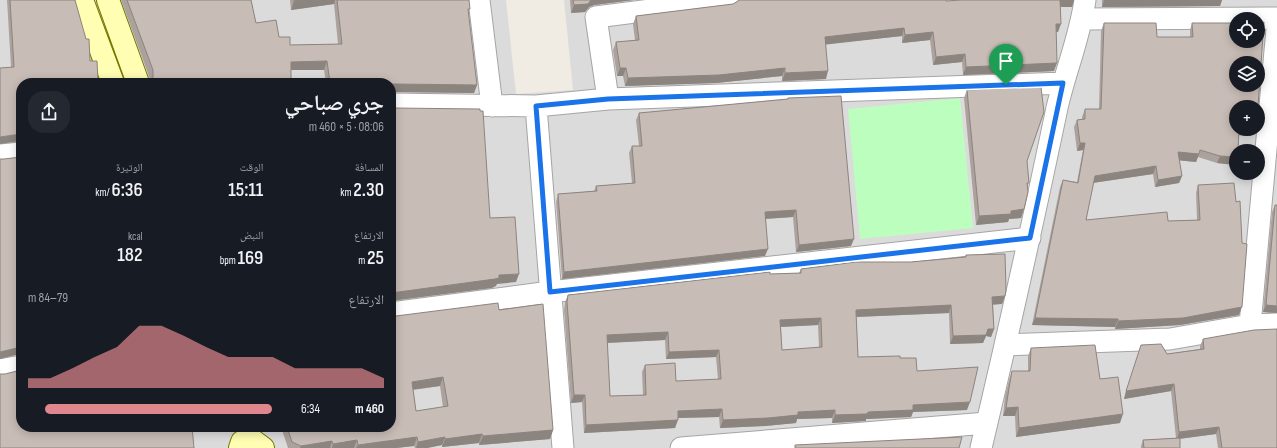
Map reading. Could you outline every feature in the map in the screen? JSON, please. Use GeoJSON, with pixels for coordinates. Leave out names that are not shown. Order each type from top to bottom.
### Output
{"type":"FeatureCollection","features":[{"type":"Feature","properties":{"kind":"street"},"geometry":{"type":"LineString","coordinates":[[82,0],[111,78]]}},
{"type":"Feature","properties":{"kind":"street"},"geometry":{"type":"LineString","coordinates":[[108,0],[136,78]]}},
{"type":"Feature","properties":{"kind":"street"},"geometry":{"type":"LineString","coordinates":[[479,0],[492,106]]}},
{"type":"Feature","properties":{"kind":"street"},"geometry":{"type":"LineString","coordinates":[[608,99],[596,17],[728,0]]}},
{"type":"Feature","properties":{"kind":"street"},"geometry":{"type":"LineString","coordinates":[[981,448],[1030,238],[1063,83],[1084,10],[1277,18]]}},
{"type":"Feature","properties":{"kind":"street"},"geometry":{"type":"LineString","coordinates":[[1250,325],[1277,29]]}},
{"type":"Feature","properties":{"kind":"street"},"geometry":{"type":"LineString","coordinates":[[396,104],[536,106],[608,99],[1063,83]]}},
{"type":"Feature","properties":{"kind":"street"},"geometry":{"type":"LineString","coordinates":[[536,106],[563,448]]}},
{"type":"Feature","properties":{"kind":"street"},"geometry":{"type":"LineString","coordinates":[[0,155],[16,153]]}},
{"type":"Feature","properties":{"kind":"street"},"geometry":{"type":"LineString","coordinates":[[396,313],[550,292],[1030,238]]}},
{"type":"Feature","properties":{"kind":"street"},"geometry":{"type":"LineString","coordinates":[[1005,345],[1170,339],[1250,325],[1277,324]]}},
{"type":"Feature","properties":{"kind":"street"},"geometry":{"type":"LineString","coordinates":[[0,370],[16,367]]}},
{"type":"Feature","properties":{"kind":"street"},"geometry":{"type":"LineString","coordinates":[[681,448],[987,423]]}},
{"type":"Feature","properties":{"kind":"street"},"geometry":{"type":"LineString","coordinates":[[237,432],[251,443]]}},
{"type":"Feature","properties":{"kind":"shaded area"},"geometry":{"type":"Polygon","coordinates":[[[0,0],[506,0],[516,94],[573,90],[564,0],[1277,0],[1277,448],[0,448],[0,0]]]}},
{"type":"Feature","properties":{"kind":"green space"},"geometry":{"type":"Polygon","coordinates":[[[960,98],[973,228],[860,239],[848,109],[960,98]]]}},
{"type":"Feature","properties":{"kind":"building"},"geometry":{"type":"Polygon","coordinates":[[[10,0],[75,0],[86,39],[89,39],[90,61],[97,61],[98,78],[16,78],[16,135],[0,137],[0,68],[14,67],[10,0]]]}},
{"type":"Feature","properties":{"kind":"building"},"geometry":{"type":"Polygon","coordinates":[[[127,0],[251,0],[256,23],[276,20],[279,37],[290,37],[290,45],[342,44],[337,0],[469,0],[470,9],[468,9],[477,85],[396,84],[396,78],[329,78],[327,61],[291,62],[291,78],[152,78],[153,70],[127,0]]]}},
{"type":"Feature","properties":{"kind":"building"},"geometry":{"type":"Polygon","coordinates":[[[573,0],[591,0],[588,4],[574,5],[573,0]]]}},
{"type":"Feature","properties":{"kind":"building"},"geometry":{"type":"Polygon","coordinates":[[[739,0],[1060,0],[1061,24],[1056,24],[1057,63],[966,67],[965,54],[936,57],[933,32],[905,35],[904,28],[825,37],[828,71],[785,73],[785,68],[719,75],[628,78],[626,68],[620,68],[616,42],[639,40],[636,16],[733,4],[739,0]]]}},
{"type":"Feature","properties":{"kind":"building"},"geometry":{"type":"Polygon","coordinates":[[[1104,23],[1156,23],[1157,37],[1193,37],[1192,23],[1229,23],[1229,48],[1262,48],[1262,56],[1229,56],[1229,92],[1259,92],[1258,100],[1229,100],[1229,136],[1239,136],[1238,144],[1229,144],[1229,157],[1220,156],[1200,150],[1199,154],[1178,152],[1182,176],[1158,180],[1156,166],[1095,176],[1086,220],[1167,212],[1168,221],[1200,220],[1198,185],[1234,183],[1236,202],[1240,201],[1242,243],[1247,244],[1242,307],[1183,318],[1118,321],[1118,319],[1035,318],[1063,180],[1078,183],[1085,143],[1080,143],[1077,120],[1085,119],[1085,109],[1101,109],[1104,23]]]}},
{"type":"Feature","properties":{"kind":"building"},"geometry":{"type":"Polygon","coordinates":[[[1041,87],[1044,112],[1027,161],[1029,183],[1027,183],[1028,192],[1024,209],[1011,211],[1011,214],[979,216],[967,90],[1041,87]]]}},
{"type":"Feature","properties":{"kind":"building"},"geometry":{"type":"Polygon","coordinates":[[[841,96],[854,239],[799,245],[796,210],[765,212],[768,249],[564,272],[558,194],[597,191],[596,186],[635,183],[632,146],[642,146],[639,113],[788,98],[841,96]]]}},
{"type":"Feature","properties":{"kind":"building"},"geometry":{"type":"Polygon","coordinates":[[[396,108],[480,109],[480,111],[483,111],[490,218],[515,217],[519,274],[499,275],[499,278],[396,292],[396,108]]]}},
{"type":"Feature","properties":{"kind":"building"},"geometry":{"type":"Polygon","coordinates":[[[16,158],[16,348],[0,352],[0,159],[16,158]]]}},
{"type":"Feature","properties":{"kind":"building"},"geometry":{"type":"Polygon","coordinates":[[[1275,205],[1277,205],[1277,306],[1266,305],[1275,205]]]}},
{"type":"Feature","properties":{"kind":"building"},"geometry":{"type":"Polygon","coordinates":[[[1005,254],[1005,296],[992,297],[994,329],[988,329],[986,335],[953,336],[951,305],[856,310],[856,312],[858,357],[900,356],[900,358],[916,358],[917,371],[978,367],[970,402],[913,405],[913,410],[868,412],[866,414],[835,415],[835,410],[798,412],[798,415],[768,418],[723,420],[722,409],[678,411],[678,420],[586,425],[585,395],[574,395],[567,302],[568,295],[770,272],[770,274],[801,273],[801,269],[856,262],[911,262],[966,257],[966,255],[1005,254]],[[821,318],[780,320],[782,350],[822,347],[821,318]],[[668,332],[607,335],[610,396],[646,395],[645,365],[675,363],[676,381],[721,379],[719,350],[669,352],[668,332]]]}},
{"type":"Feature","properties":{"kind":"building"},"geometry":{"type":"Polygon","coordinates":[[[498,303],[499,310],[543,304],[553,430],[483,436],[482,434],[445,439],[445,437],[418,442],[417,437],[358,445],[357,440],[333,444],[332,441],[301,446],[292,442],[289,432],[396,432],[396,316],[498,303]],[[443,377],[412,382],[416,411],[448,406],[443,377]]]}},
{"type":"Feature","properties":{"kind":"building"},"geometry":{"type":"Polygon","coordinates":[[[1277,329],[1277,448],[1222,448],[1219,427],[1179,432],[1174,384],[1126,391],[1141,345],[1161,344],[1167,354],[1204,349],[1203,339],[1254,330],[1277,329]]]}},
{"type":"Feature","properties":{"kind":"building"},"geometry":{"type":"Polygon","coordinates":[[[1095,345],[1100,379],[1118,377],[1123,414],[1019,428],[1018,407],[1006,408],[1009,388],[1012,371],[1030,371],[1031,348],[1095,345]]]}},
{"type":"Feature","properties":{"kind":"building"},"geometry":{"type":"Polygon","coordinates":[[[16,371],[16,432],[192,432],[194,448],[0,448],[0,374],[16,371]]]}},
{"type":"Feature","properties":{"kind":"building"},"geometry":{"type":"Polygon","coordinates":[[[962,437],[959,448],[795,448],[795,445],[962,437]]]}},
{"type":"Feature","properties":{"kind":"building"},"geometry":{"type":"Polygon","coordinates":[[[1180,438],[1180,448],[1144,448],[1143,440],[1180,438]]]}},
{"type":"Feature","properties":{"kind":"route"},"geometry":{"type":"LineString","coordinates":[[1063,83],[1030,238],[550,292],[536,106],[608,99],[1006,85],[1063,83]]}}]}
